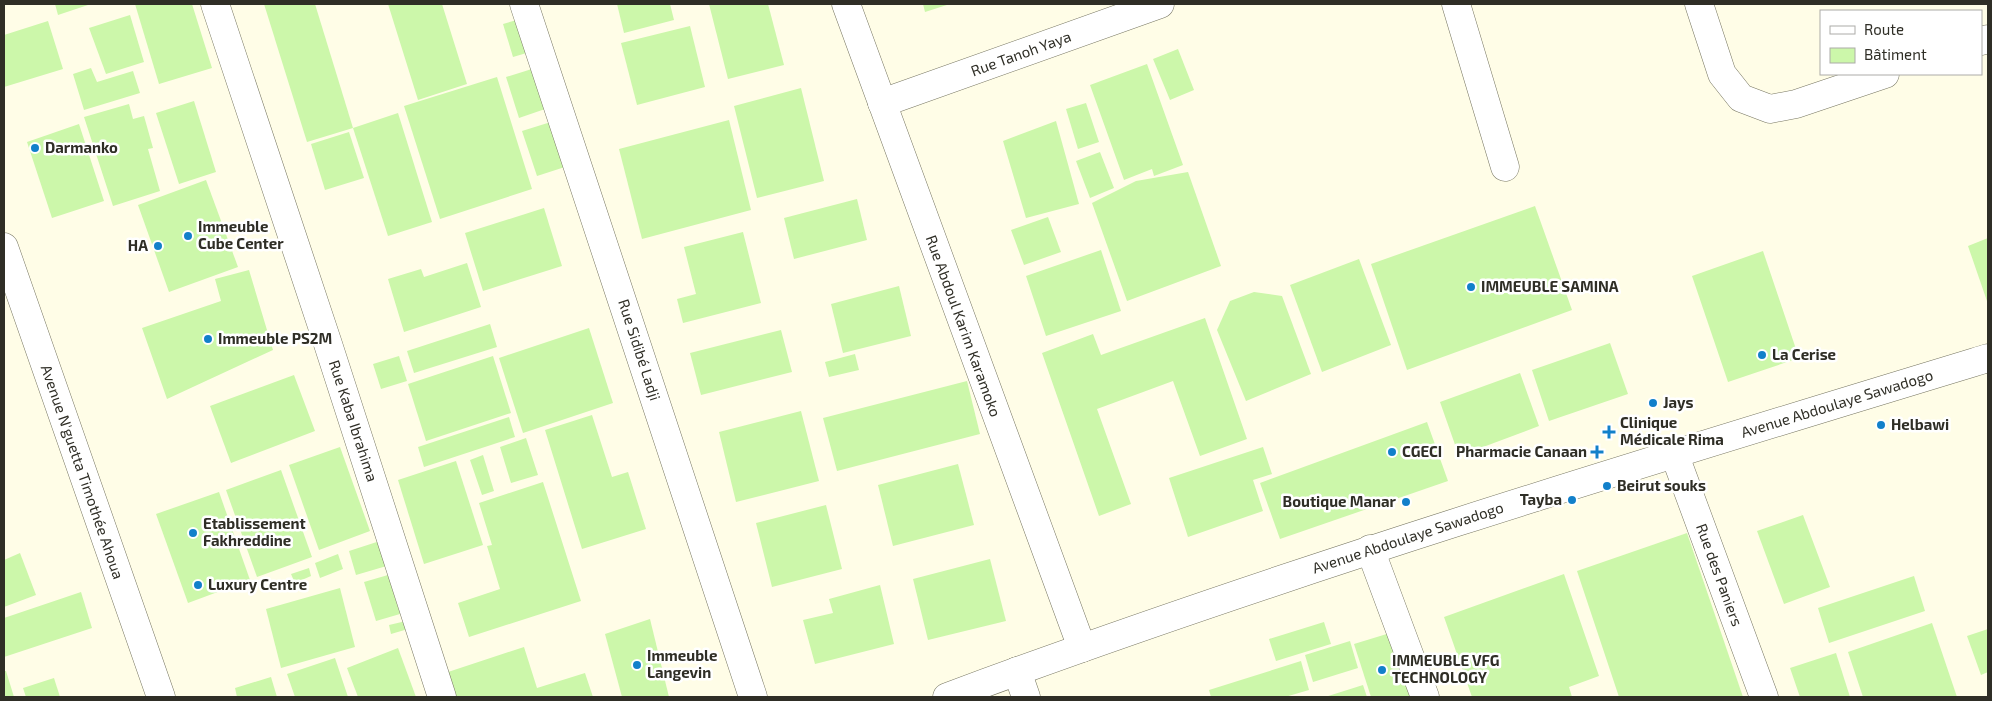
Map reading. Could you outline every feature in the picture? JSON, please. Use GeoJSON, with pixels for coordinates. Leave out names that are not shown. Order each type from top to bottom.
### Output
{"type":"FeatureCollection","features":[{"type":"Feature","properties":{"kind":"street","name":"Rue Kaba Ibrahima"},"geometry":{"type":"LineString","coordinates":[[215,4],[328,344],[442,697]]}},
{"type":"Feature","properties":{"kind":"street","name":"Rue Sidibé Ladji"},"geometry":{"type":"LineString","coordinates":[[524,4],[753,697]]}},
{"type":"Feature","properties":{"kind":"street","name":"Rue Abdoul Karim Karamoko"},"geometry":{"type":"LineString","coordinates":[[846,4],[1082,648]]}},
{"type":"Feature","properties":{"kind":"street","name":"Rue Tanoh Yaya"},"geometry":{"type":"LineString","coordinates":[[882,103],[1160,4]]}},
{"type":"Feature","properties":{"kind":"street"},"geometry":{"type":"LineString","coordinates":[[1456,4],[1505,167]]}},
{"type":"Feature","properties":{"kind":"street"},"geometry":{"type":"LineString","coordinates":[[1699,4],[1722,74],[1741,98],[1770,110],[1796,104],[1882,75]]}},
{"type":"Feature","properties":{"kind":"street","name":"Avenue N'guetta Timothée Ahoua"},"geometry":{"type":"LineString","coordinates":[[4,247],[160,697]]}},
{"type":"Feature","properties":{"kind":"street","name":"Avenue Abdoulaye Sawadogo"},"geometry":{"type":"LineString","coordinates":[[947,697],[1082,648],[1370,549],[1674,453],[1988,358]]}},
{"type":"Feature","properties":{"kind":"street","name":"Rue des Paniers"},"geometry":{"type":"LineString","coordinates":[[1674,453],[1764,697]]}},
{"type":"Feature","properties":{"kind":"street"},"geometry":{"type":"LineString","coordinates":[[1370,549],[1425,697]]}},
{"type":"Feature","properties":{"kind":"street"},"geometry":{"type":"LineString","coordinates":[[1017,671],[1026,697]]}},
{"type":"Feature","properties":{"kind":"building"},"geometry":{"type":"Polygon","coordinates":[[[55,4],[91,4],[58,15],[55,4]]]}},
{"type":"Feature","properties":{"kind":"building"},"geometry":{"type":"Polygon","coordinates":[[[135,4],[192,4],[212,68],[159,84],[135,4]]]}},
{"type":"Feature","properties":{"kind":"building"},"geometry":{"type":"Polygon","coordinates":[[[264,4],[315,4],[353,128],[307,142],[264,4]]]}},
{"type":"Feature","properties":{"kind":"building"},"geometry":{"type":"Polygon","coordinates":[[[388,4],[442,4],[467,84],[418,100],[388,4]]]}},
{"type":"Feature","properties":{"kind":"building"},"geometry":{"type":"Polygon","coordinates":[[[617,4],[670,4],[674,20],[624,33],[617,4]]]}},
{"type":"Feature","properties":{"kind":"building"},"geometry":{"type":"Polygon","coordinates":[[[709,4],[768,4],[784,65],[728,79],[709,4]]]}},
{"type":"Feature","properties":{"kind":"building"},"geometry":{"type":"Polygon","coordinates":[[[923,4],[950,4],[925,12],[923,4]]]}},
{"type":"Feature","properties":{"kind":"building"},"geometry":{"type":"Polygon","coordinates":[[[130,15],[144,62],[106,74],[89,28],[130,15]]]}},
{"type":"Feature","properties":{"kind":"building"},"geometry":{"type":"Polygon","coordinates":[[[520,19],[530,52],[513,57],[503,24],[520,19]]]}},
{"type":"Feature","properties":{"kind":"building"},"geometry":{"type":"Polygon","coordinates":[[[48,21],[63,69],[4,87],[4,35],[48,21]]]}},
{"type":"Feature","properties":{"kind":"building"},"geometry":{"type":"Polygon","coordinates":[[[690,26],[705,87],[637,105],[621,43],[690,26]]]}},
{"type":"Feature","properties":{"kind":"building"},"geometry":{"type":"Polygon","coordinates":[[[1178,49],[1194,90],[1170,100],[1153,59],[1178,49]]]}},
{"type":"Feature","properties":{"kind":"building"},"geometry":{"type":"Polygon","coordinates":[[[1147,64],[1183,165],[1154,176],[1152,169],[1124,180],[1090,85],[1147,64]]]}},
{"type":"Feature","properties":{"kind":"building"},"geometry":{"type":"Polygon","coordinates":[[[91,68],[97,82],[133,71],[140,93],[84,110],[73,74],[91,68]]]}},
{"type":"Feature","properties":{"kind":"building"},"geometry":{"type":"Polygon","coordinates":[[[535,68],[548,108],[519,118],[506,77],[535,68]]]}},
{"type":"Feature","properties":{"kind":"building"},"geometry":{"type":"Polygon","coordinates":[[[497,77],[532,189],[440,219],[404,106],[497,77]]]}},
{"type":"Feature","properties":{"kind":"building"},"geometry":{"type":"Polygon","coordinates":[[[801,88],[824,181],[757,198],[734,106],[801,88]]]}},
{"type":"Feature","properties":{"kind":"building"},"geometry":{"type":"Polygon","coordinates":[[[194,101],[216,172],[179,184],[156,113],[194,101]]]}},
{"type":"Feature","properties":{"kind":"building"},"geometry":{"type":"Polygon","coordinates":[[[1086,103],[1099,142],[1078,149],[1066,109],[1086,103]]]}},
{"type":"Feature","properties":{"kind":"building"},"geometry":{"type":"Polygon","coordinates":[[[129,104],[133,119],[144,116],[153,148],[148,149],[160,191],[113,206],[84,117],[129,104]]]}},
{"type":"Feature","properties":{"kind":"building"},"geometry":{"type":"Polygon","coordinates":[[[398,113],[432,222],[388,236],[353,128],[398,113]]]}},
{"type":"Feature","properties":{"kind":"building"},"geometry":{"type":"Polygon","coordinates":[[[729,120],[751,210],[642,239],[619,149],[729,120]]]}},
{"type":"Feature","properties":{"kind":"building"},"geometry":{"type":"Polygon","coordinates":[[[554,121],[568,166],[537,176],[522,131],[554,121]]]}},
{"type":"Feature","properties":{"kind":"building"},"geometry":{"type":"Polygon","coordinates":[[[1056,121],[1079,204],[1026,218],[1003,141],[1056,121]]]}},
{"type":"Feature","properties":{"kind":"building"},"geometry":{"type":"Polygon","coordinates":[[[79,124],[104,201],[52,218],[27,142],[79,124]]]}},
{"type":"Feature","properties":{"kind":"building"},"geometry":{"type":"Polygon","coordinates":[[[349,132],[364,178],[325,190],[311,144],[349,132]]]}},
{"type":"Feature","properties":{"kind":"building"},"geometry":{"type":"Polygon","coordinates":[[[1100,152],[1114,188],[1090,198],[1076,161],[1100,152]]]}},
{"type":"Feature","properties":{"kind":"building"},"geometry":{"type":"Polygon","coordinates":[[[1188,172],[1221,266],[1127,301],[1092,203],[1136,181],[1188,172]]]}},
{"type":"Feature","properties":{"kind":"building","name":"Immeuble Cube Center"},"geometry":{"type":"Polygon","coordinates":[[[206,180],[238,267],[169,292],[138,205],[206,180]]]}},
{"type":"Feature","properties":{"kind":"building"},"geometry":{"type":"Polygon","coordinates":[[[857,199],[867,240],[794,259],[784,218],[857,199]]]}},
{"type":"Feature","properties":{"kind":"building","name":"IMMEUBLE SAMINA"},"geometry":{"type":"Polygon","coordinates":[[[1535,206],[1572,310],[1407,370],[1371,264],[1535,206]]]}},
{"type":"Feature","properties":{"kind":"building"},"geometry":{"type":"Polygon","coordinates":[[[544,208],[562,266],[483,291],[465,233],[544,208]]]}},
{"type":"Feature","properties":{"kind":"building"},"geometry":{"type":"Polygon","coordinates":[[[1048,217],[1061,252],[1024,265],[1011,230],[1048,217]]]}},
{"type":"Feature","properties":{"kind":"building"},"geometry":{"type":"Polygon","coordinates":[[[743,232],[761,303],[683,323],[677,299],[696,294],[684,247],[743,232]]]}},
{"type":"Feature","properties":{"kind":"building"},"geometry":{"type":"Polygon","coordinates":[[[1988,238],[1988,304],[1968,246],[1988,238]]]}},
{"type":"Feature","properties":{"kind":"building"},"geometry":{"type":"Polygon","coordinates":[[[1101,250],[1121,311],[1046,336],[1026,276],[1101,250]]]}},
{"type":"Feature","properties":{"kind":"building"},"geometry":{"type":"Polygon","coordinates":[[[1763,251],[1799,358],[1728,382],[1692,276],[1763,251]]]}},
{"type":"Feature","properties":{"kind":"building"},"geometry":{"type":"Polygon","coordinates":[[[1359,259],[1391,345],[1322,372],[1290,285],[1359,259]]]}},
{"type":"Feature","properties":{"kind":"building"},"geometry":{"type":"Polygon","coordinates":[[[467,263],[481,307],[404,332],[388,279],[421,269],[424,277],[467,263]]]}},
{"type":"Feature","properties":{"kind":"building","name":"Immeuble PS2M"},"geometry":{"type":"Polygon","coordinates":[[[249,270],[273,350],[167,399],[142,328],[221,301],[215,279],[249,270]]]}},
{"type":"Feature","properties":{"kind":"building"},"geometry":{"type":"Polygon","coordinates":[[[899,286],[911,336],[843,353],[831,304],[899,286]]]}},
{"type":"Feature","properties":{"kind":"building"},"geometry":{"type":"Polygon","coordinates":[[[1254,292],[1282,296],[1311,374],[1246,401],[1217,330],[1230,301],[1254,292]]]}},
{"type":"Feature","properties":{"kind":"building"},"geometry":{"type":"Polygon","coordinates":[[[1205,318],[1247,439],[1200,456],[1173,381],[1097,409],[1131,504],[1099,516],[1042,353],[1093,334],[1101,355],[1205,318]]]}},
{"type":"Feature","properties":{"kind":"building"},"geometry":{"type":"Polygon","coordinates":[[[490,324],[497,347],[414,373],[407,351],[490,324]]]}},
{"type":"Feature","properties":{"kind":"building"},"geometry":{"type":"Polygon","coordinates":[[[589,328],[613,403],[523,433],[499,358],[589,328]]]}},
{"type":"Feature","properties":{"kind":"building"},"geometry":{"type":"Polygon","coordinates":[[[781,330],[792,372],[701,395],[690,353],[781,330]]]}},
{"type":"Feature","properties":{"kind":"building"},"geometry":{"type":"Polygon","coordinates":[[[1610,343],[1628,394],[1549,421],[1532,370],[1610,343]]]}},
{"type":"Feature","properties":{"kind":"building"},"geometry":{"type":"Polygon","coordinates":[[[855,354],[859,370],[829,377],[825,362],[855,354]]]}},
{"type":"Feature","properties":{"kind":"building"},"geometry":{"type":"Polygon","coordinates":[[[399,356],[407,381],[381,389],[373,364],[399,356]]]}},
{"type":"Feature","properties":{"kind":"building"},"geometry":{"type":"Polygon","coordinates":[[[493,356],[511,413],[426,441],[408,384],[493,356]]]}},
{"type":"Feature","properties":{"kind":"building"},"geometry":{"type":"Polygon","coordinates":[[[1520,373],[1539,426],[1459,456],[1440,402],[1520,373]]]}},
{"type":"Feature","properties":{"kind":"building"},"geometry":{"type":"Polygon","coordinates":[[[294,375],[315,431],[231,463],[210,406],[294,375]]]}},
{"type":"Feature","properties":{"kind":"building"},"geometry":{"type":"Polygon","coordinates":[[[967,381],[980,434],[837,471],[823,418],[967,381]]]}},
{"type":"Feature","properties":{"kind":"building"},"geometry":{"type":"Polygon","coordinates":[[[801,411],[819,481],[736,502],[719,432],[801,411]]]}},
{"type":"Feature","properties":{"kind":"building"},"geometry":{"type":"Polygon","coordinates":[[[592,415],[612,477],[628,472],[646,529],[582,549],[545,430],[592,415]]]}},
{"type":"Feature","properties":{"kind":"building"},"geometry":{"type":"Polygon","coordinates":[[[509,417],[515,437],[424,467],[418,447],[509,417]]]}},
{"type":"Feature","properties":{"kind":"building","name":"CGECI"},"geometry":{"type":"Polygon","coordinates":[[[1427,422],[1448,481],[1280,539],[1260,483],[1427,422]]]}},
{"type":"Feature","properties":{"kind":"building"},"geometry":{"type":"Polygon","coordinates":[[[526,438],[538,475],[511,483],[500,447],[526,438]]]}},
{"type":"Feature","properties":{"kind":"building"},"geometry":{"type":"Polygon","coordinates":[[[340,447],[370,531],[319,550],[289,465],[340,447]]]}},
{"type":"Feature","properties":{"kind":"building"},"geometry":{"type":"Polygon","coordinates":[[[1263,447],[1272,474],[1253,480],[1263,511],[1188,537],[1169,478],[1263,447]]]}},
{"type":"Feature","properties":{"kind":"building"},"geometry":{"type":"Polygon","coordinates":[[[483,455],[494,491],[482,495],[470,460],[483,455]]]}},
{"type":"Feature","properties":{"kind":"building"},"geometry":{"type":"Polygon","coordinates":[[[456,461],[483,545],[424,564],[398,480],[456,461]]]}},
{"type":"Feature","properties":{"kind":"building"},"geometry":{"type":"Polygon","coordinates":[[[958,464],[974,525],[893,546],[878,485],[958,464]]]}},
{"type":"Feature","properties":{"kind":"building"},"geometry":{"type":"Polygon","coordinates":[[[281,470],[312,557],[257,577],[226,490],[281,470]]]}},
{"type":"Feature","properties":{"kind":"building"},"geometry":{"type":"Polygon","coordinates":[[[543,482],[581,601],[469,637],[458,603],[500,589],[487,546],[492,545],[479,503],[543,482]]]}},
{"type":"Feature","properties":{"kind":"building"},"geometry":{"type":"Polygon","coordinates":[[[219,492],[250,580],[188,603],[156,514],[219,492]]]}},
{"type":"Feature","properties":{"kind":"building"},"geometry":{"type":"Polygon","coordinates":[[[826,505],[842,569],[772,587],[756,523],[826,505]]]}},
{"type":"Feature","properties":{"kind":"building"},"geometry":{"type":"Polygon","coordinates":[[[1803,515],[1830,587],[1784,604],[1757,531],[1803,515]]]}},
{"type":"Feature","properties":{"kind":"building"},"geometry":{"type":"Polygon","coordinates":[[[1687,533],[1743,697],[1619,697],[1577,571],[1687,533]]]}},
{"type":"Feature","properties":{"kind":"building"},"geometry":{"type":"Polygon","coordinates":[[[383,540],[390,565],[356,575],[349,551],[383,540]]]}},
{"type":"Feature","properties":{"kind":"building"},"geometry":{"type":"Polygon","coordinates":[[[20,553],[36,595],[4,607],[4,560],[20,553]]]}},
{"type":"Feature","properties":{"kind":"building"},"geometry":{"type":"Polygon","coordinates":[[[338,554],[343,569],[320,578],[315,563],[338,554]]]}},
{"type":"Feature","properties":{"kind":"building"},"geometry":{"type":"Polygon","coordinates":[[[990,559],[1006,621],[928,640],[913,579],[990,559]]]}},
{"type":"Feature","properties":{"kind":"building"},"geometry":{"type":"Polygon","coordinates":[[[309,568],[311,576],[295,583],[291,574],[309,568]]]}},
{"type":"Feature","properties":{"kind":"building"},"geometry":{"type":"Polygon","coordinates":[[[1564,574],[1599,676],[1569,687],[1572,697],[1472,697],[1444,617],[1564,574]]]}},
{"type":"Feature","properties":{"kind":"building"},"geometry":{"type":"Polygon","coordinates":[[[388,575],[400,614],[376,621],[364,582],[388,575]]]}},
{"type":"Feature","properties":{"kind":"building"},"geometry":{"type":"Polygon","coordinates":[[[1914,576],[1925,611],[1829,643],[1818,608],[1914,576]]]}},
{"type":"Feature","properties":{"kind":"building"},"geometry":{"type":"Polygon","coordinates":[[[880,585],[894,644],[815,664],[803,620],[833,613],[829,599],[880,585]]]}},
{"type":"Feature","properties":{"kind":"building"},"geometry":{"type":"Polygon","coordinates":[[[340,588],[355,647],[281,668],[266,609],[340,588]]]}},
{"type":"Feature","properties":{"kind":"building"},"geometry":{"type":"Polygon","coordinates":[[[81,592],[92,628],[4,657],[4,618],[81,592]]]}},
{"type":"Feature","properties":{"kind":"building","name":"Immeuble Langevin"},"geometry":{"type":"Polygon","coordinates":[[[650,619],[669,697],[622,697],[605,634],[650,619]]]}},
{"type":"Feature","properties":{"kind":"building"},"geometry":{"type":"Polygon","coordinates":[[[406,621],[408,629],[391,634],[389,625],[406,621]]]}},
{"type":"Feature","properties":{"kind":"building"},"geometry":{"type":"Polygon","coordinates":[[[1324,622],[1331,644],[1276,661],[1269,639],[1324,622]]]}},
{"type":"Feature","properties":{"kind":"building"},"geometry":{"type":"Polygon","coordinates":[[[1932,623],[1957,697],[1863,697],[1848,652],[1932,623]]]}},
{"type":"Feature","properties":{"kind":"building"},"geometry":{"type":"Polygon","coordinates":[[[1988,629],[1988,672],[1981,675],[1967,636],[1988,629]]]}},
{"type":"Feature","properties":{"kind":"building","name":"IMMEUBLE VFG TECHNOLOGY"},"geometry":{"type":"Polygon","coordinates":[[[1390,633],[1410,697],[1371,697],[1354,644],[1390,633]]]}},
{"type":"Feature","properties":{"kind":"building"},"geometry":{"type":"Polygon","coordinates":[[[1350,641],[1358,668],[1313,682],[1305,655],[1350,641]]]}},
{"type":"Feature","properties":{"kind":"building"},"geometry":{"type":"Polygon","coordinates":[[[524,647],[537,688],[585,673],[593,697],[449,697],[442,674],[524,647]]]}},
{"type":"Feature","properties":{"kind":"building"},"geometry":{"type":"Polygon","coordinates":[[[398,648],[416,697],[358,697],[347,668],[398,648]]]}},
{"type":"Feature","properties":{"kind":"building"},"geometry":{"type":"Polygon","coordinates":[[[1836,653],[1850,697],[1800,697],[1790,668],[1836,653]]]}},
{"type":"Feature","properties":{"kind":"building"},"geometry":{"type":"Polygon","coordinates":[[[335,658],[348,697],[295,697],[287,674],[335,658]]]}},
{"type":"Feature","properties":{"kind":"building"},"geometry":{"type":"Polygon","coordinates":[[[1301,661],[1309,690],[1285,697],[1211,697],[1209,690],[1301,661]]]}},
{"type":"Feature","properties":{"kind":"building"},"geometry":{"type":"Polygon","coordinates":[[[4,671],[6,671],[14,697],[4,697],[4,671]]]}},
{"type":"Feature","properties":{"kind":"building"},"geometry":{"type":"Polygon","coordinates":[[[271,677],[277,697],[237,697],[235,688],[271,677]]]}},
{"type":"Feature","properties":{"kind":"building"},"geometry":{"type":"Polygon","coordinates":[[[54,678],[60,697],[26,697],[23,688],[54,678]]]}},
{"type":"Feature","properties":{"kind":"building"},"geometry":{"type":"Polygon","coordinates":[[[1363,685],[1367,697],[1325,697],[1363,685]]]}},
{"type":"Feature","properties":{"kind":"place","name":"Darmanko"},"geometry":{"type":"Point","coordinates":[35,148]}},
{"type":"Feature","properties":{"kind":"place","name":"Immeuble Cube Center"},"geometry":{"type":"Point","coordinates":[188,236]}},
{"type":"Feature","properties":{"kind":"place","name":"HA"},"geometry":{"type":"Point","coordinates":[158,246]}},
{"type":"Feature","properties":{"kind":"place","name":"IMMEUBLE SAMINA"},"geometry":{"type":"Point","coordinates":[1471,287]}},
{"type":"Feature","properties":{"kind":"place","name":"Immeuble PS2M"},"geometry":{"type":"Point","coordinates":[208,339]}},
{"type":"Feature","properties":{"kind":"place","name":"La Cerise"},"geometry":{"type":"Point","coordinates":[1762,355]}},
{"type":"Feature","properties":{"kind":"place","name":"Jays"},"geometry":{"type":"Point","coordinates":[1653,403]}},
{"type":"Feature","properties":{"kind":"place","name":"Helbawi"},"geometry":{"type":"Point","coordinates":[1881,425]}},
{"type":"Feature","properties":{"kind":"place","name":"Clinique Médicale Rima"},"geometry":{"type":"Point","coordinates":[1609,432]}},
{"type":"Feature","properties":{"kind":"place","name":"CGECI"},"geometry":{"type":"Point","coordinates":[1392,452]}},
{"type":"Feature","properties":{"kind":"place","name":"Pharmacie Canaan"},"geometry":{"type":"Point","coordinates":[1597,452]}},
{"type":"Feature","properties":{"kind":"place","name":"Beirut souks"},"geometry":{"type":"Point","coordinates":[1607,486]}},
{"type":"Feature","properties":{"kind":"place","name":"Tayba"},"geometry":{"type":"Point","coordinates":[1572,500]}},
{"type":"Feature","properties":{"kind":"place","name":"Boutique Manar"},"geometry":{"type":"Point","coordinates":[1406,502]}},
{"type":"Feature","properties":{"kind":"place","name":"Etablissement Fakhreddine"},"geometry":{"type":"Point","coordinates":[193,533]}},
{"type":"Feature","properties":{"kind":"place","name":"Luxury Centre"},"geometry":{"type":"Point","coordinates":[198,585]}},
{"type":"Feature","properties":{"kind":"place","name":"Immeuble Langevin"},"geometry":{"type":"Point","coordinates":[637,665]}},
{"type":"Feature","properties":{"kind":"place","name":"IMMEUBLE VFG TECHNOLOGY"},"geometry":{"type":"Point","coordinates":[1382,670]}}]}
